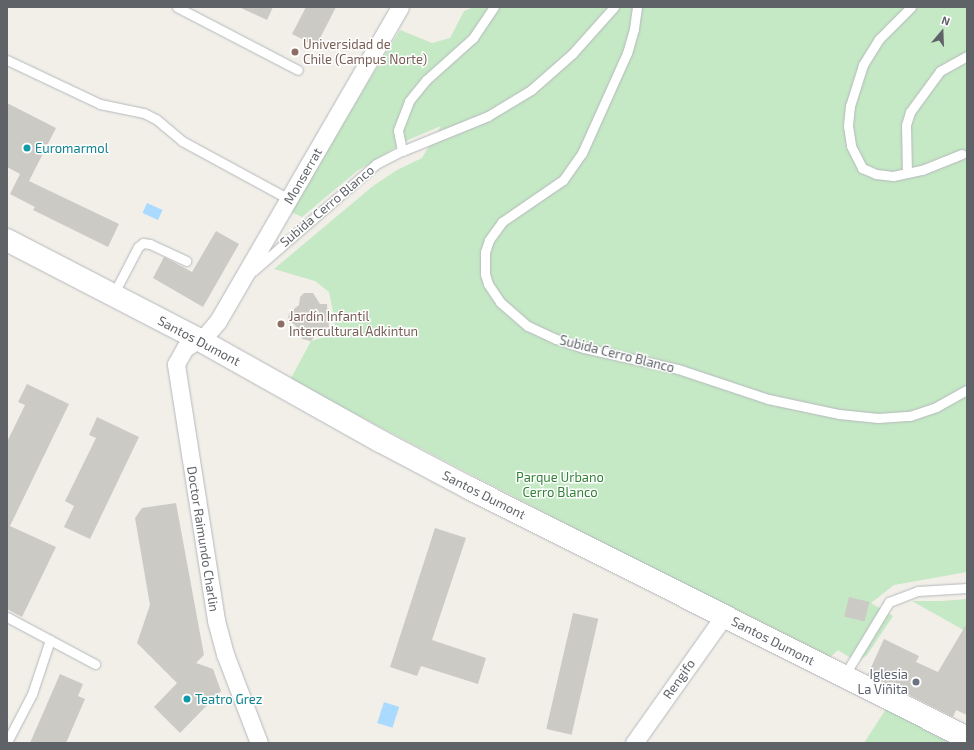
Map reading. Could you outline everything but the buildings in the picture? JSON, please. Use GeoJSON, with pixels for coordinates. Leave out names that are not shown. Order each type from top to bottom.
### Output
{"type":"FeatureCollection","features":[{"type":"Feature","properties":{"kind":"main road","name":"Santos Dumont"},"geometry":{"type":"LineString","coordinates":[[7,240],[198,339],[380,441],[967,738]]}},
{"type":"Feature","properties":{"kind":"street","name":"Monserrat"},"geometry":{"type":"LineString","coordinates":[[198,339],[213,329],[241,283],[400,7]]}},
{"type":"Feature","properties":{"kind":"street","name":"Doctor Raimundo Charlin"},"geometry":{"type":"LineString","coordinates":[[198,339],[185,348],[178,358],[176,378],[216,620],[225,654],[259,743]]}},
{"type":"Feature","properties":{"kind":"street","name":"Rengifo"},"geometry":{"type":"LineString","coordinates":[[634,743],[724,616]]}},
{"type":"Feature","properties":{"kind":"lane"},"geometry":{"type":"LineString","coordinates":[[178,7],[298,70]]}},
{"type":"Feature","properties":{"kind":"lane"},"geometry":{"type":"LineString","coordinates":[[402,151],[398,130],[409,102],[426,80],[473,38],[494,7]]}},
{"type":"Feature","properties":{"kind":"lane","name":"Subida Cerro Blanco"},"geometry":{"type":"LineString","coordinates":[[241,283],[354,181],[376,164],[402,151],[488,116],[522,96],[572,54],[614,7]]}},
{"type":"Feature","properties":{"kind":"lane","name":"Subida Cerro Blanco"},"geometry":{"type":"LineString","coordinates":[[637,7],[634,29],[627,53],[582,153],[562,180],[502,222],[489,240],[485,252],[485,274],[488,284],[500,302],[528,326],[556,339],[584,348],[678,369],[768,399],[839,414],[878,418],[910,416],[936,407],[967,390]]}},
{"type":"Feature","properties":{"kind":"lane"},"geometry":{"type":"LineString","coordinates":[[911,7],[871,50],[853,92],[848,126],[852,146],[862,168],[876,174],[893,176],[922,170],[962,154]]}},
{"type":"Feature","properties":{"kind":"lane"},"geometry":{"type":"LineString","coordinates":[[907,173],[906,125],[910,112],[940,71],[967,56]]}},
{"type":"Feature","properties":{"kind":"lane"},"geometry":{"type":"LineString","coordinates":[[7,60],[100,104],[144,113],[156,119],[182,141],[289,199]]}},
{"type":"Feature","properties":{"kind":"lane"},"geometry":{"type":"LineString","coordinates":[[113,295],[138,247],[143,243],[150,244],[186,261]]}},
{"type":"Feature","properties":{"kind":"lane"},"geometry":{"type":"LineString","coordinates":[[844,676],[889,602],[918,591],[967,588]]}},
{"type":"Feature","properties":{"kind":"lane"},"geometry":{"type":"LineString","coordinates":[[7,617],[95,664]]}},
{"type":"Feature","properties":{"kind":"lane"},"geometry":{"type":"LineString","coordinates":[[7,742],[32,694],[50,640]]}},
{"type":"Feature","properties":{"kind":"green space","name":"Parque Urbano Cerro Blanco"},"geometry":{"type":"Polygon","coordinates":[[[474,7],[967,7],[967,572],[894,585],[871,603],[893,616],[867,655],[857,662],[838,650],[827,660],[290,380],[311,341],[328,336],[335,322],[329,292],[315,281],[274,269],[373,186],[397,170],[422,158],[441,126],[410,139],[357,171],[302,217],[289,211],[400,30],[432,43],[450,38],[464,11],[474,7]]]}},
{"type":"Feature","properties":{"kind":"green space"},"geometry":{"type":"Polygon","coordinates":[[[967,599],[967,632],[912,601],[942,601],[967,599]]]}},
{"type":"Feature","properties":{"kind":"green space"},"geometry":{"type":"Polygon","coordinates":[[[886,709],[957,743],[864,743],[886,709]]]}},
{"type":"Feature","properties":{"kind":"water"},"geometry":{"type":"Polygon","coordinates":[[[147,203],[163,210],[158,220],[143,213],[147,203]]]}},
{"type":"Feature","properties":{"kind":"water"},"geometry":{"type":"Polygon","coordinates":[[[384,702],[399,707],[392,728],[377,723],[384,702]]]}},
{"type":"Feature","properties":{"kind":"place","name":"Universidad de Chile (Campus Norte)"},"geometry":{"type":"Point","coordinates":[295,52]}},
{"type":"Feature","properties":{"kind":"place","name":"Euromarmol"},"geometry":{"type":"Point","coordinates":[27,148]}},
{"type":"Feature","properties":{"kind":"place","name":"Jardín Infantil Intercultural Adkintun"},"geometry":{"type":"Point","coordinates":[281,324]}},
{"type":"Feature","properties":{"kind":"place","name":"Iglesia La Viñita"},"geometry":{"type":"Point","coordinates":[916,682]}},
{"type":"Feature","properties":{"kind":"place","name":"Teatro Grez"},"geometry":{"type":"Point","coordinates":[187,699]}}]}
